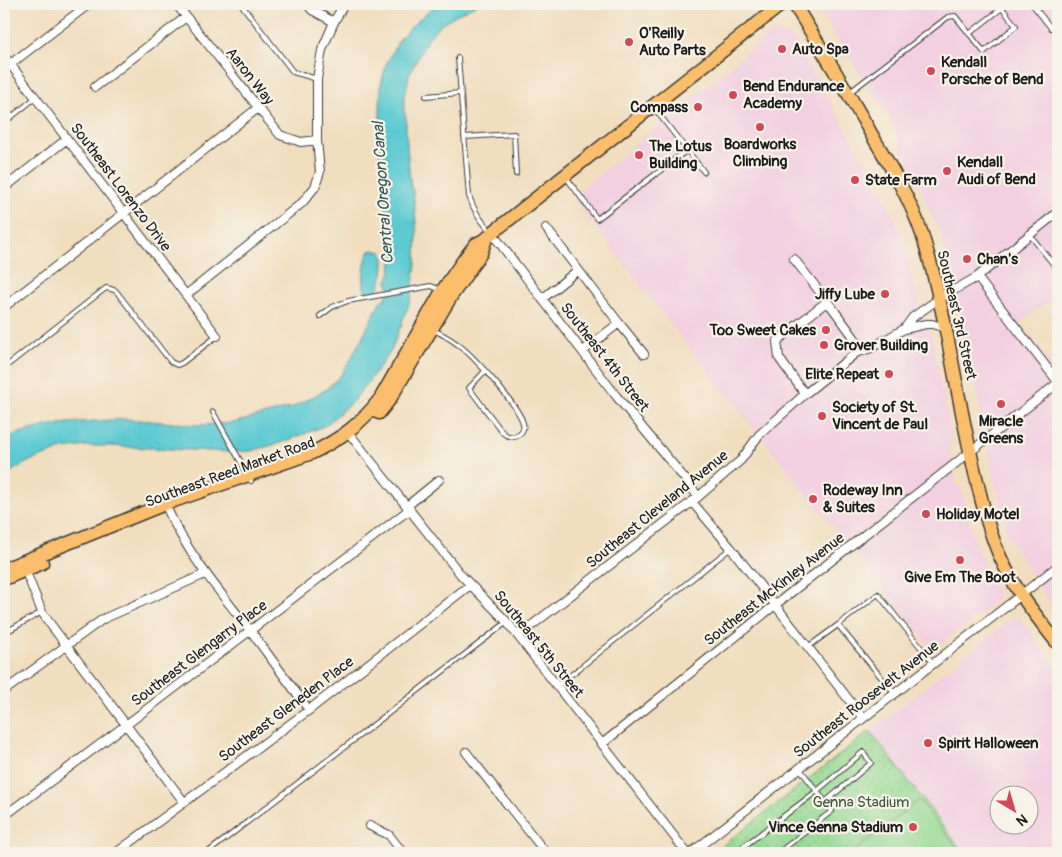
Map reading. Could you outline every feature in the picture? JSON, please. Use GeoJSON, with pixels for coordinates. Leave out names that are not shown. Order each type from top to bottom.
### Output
{"type":"FeatureCollection","features":[{"type":"Feature","properties":{"kind":"main road","name":"Southeast Reed Market Road"},"geometry":{"type":"LineString","coordinates":[[4,579],[24,566],[167,508],[312,453],[350,435],[380,413],[431,330],[465,258],[476,244],[489,236],[782,4]]}},
{"type":"Feature","properties":{"kind":"main road","name":"Southeast 3rd Street"},"geometry":{"type":"LineString","coordinates":[[794,4],[886,158],[921,232],[940,298],[970,453],[989,530],[1003,564],[1020,596],[1058,644]]}},
{"type":"Feature","properties":{"kind":"main road","name":"Southeast Reed Market Road"},"geometry":{"type":"LineString","coordinates":[[350,435],[380,399],[447,293]]}},
{"type":"Feature","properties":{"kind":"main road","name":"Southeast Reed Market Road"},"geometry":{"type":"LineString","coordinates":[[4,569],[24,566]]}},
{"type":"Feature","properties":{"kind":"street"},"geometry":{"type":"LineString","coordinates":[[4,70],[89,4]]}},
{"type":"Feature","properties":{"kind":"street","name":"Aaron Way"},"geometry":{"type":"LineString","coordinates":[[176,4],[280,135],[301,142],[317,140]]}},
{"type":"Feature","properties":{"kind":"street"},"geometry":{"type":"LineString","coordinates":[[307,4],[312,10],[334,22]]}},
{"type":"Feature","properties":{"kind":"street"},"geometry":{"type":"LineString","coordinates":[[186,294],[302,203],[315,187],[320,172],[317,140],[317,79],[322,50],[344,4]]}},
{"type":"Feature","properties":{"kind":"street"},"geometry":{"type":"LineString","coordinates":[[95,87],[186,17]]}},
{"type":"Feature","properties":{"kind":"street","name":"Southeast Lorenzo Drive"},"geometry":{"type":"LineString","coordinates":[[4,56],[217,336]]}},
{"type":"Feature","properties":{"kind":"street"},"geometry":{"type":"LineString","coordinates":[[4,307],[258,108]]}},
{"type":"Feature","properties":{"kind":"street"},"geometry":{"type":"LineString","coordinates":[[4,188],[67,139]]}},
{"type":"Feature","properties":{"kind":"street","name":"Southeast Cleveland Avenue"},"geometry":{"type":"LineString","coordinates":[[904,329],[913,317],[940,298],[977,277],[1058,212]]}},
{"type":"Feature","properties":{"kind":"street"},"geometry":{"type":"LineString","coordinates":[[546,228],[644,354]]}},
{"type":"Feature","properties":{"kind":"street","name":"Southeast 4th Street"},"geometry":{"type":"LineString","coordinates":[[489,236],[542,298],[618,397],[690,485],[695,500],[864,718]]}},
{"type":"Feature","properties":{"kind":"street"},"geometry":{"type":"LineString","coordinates":[[794,259],[864,351]]}},
{"type":"Feature","properties":{"kind":"street"},"geometry":{"type":"LineString","coordinates":[[542,298],[578,270]]}},
{"type":"Feature","properties":{"kind":"street"},"geometry":{"type":"LineString","coordinates":[[977,277],[1058,383]]}},
{"type":"Feature","properties":{"kind":"street"},"geometry":{"type":"LineString","coordinates":[[805,394],[779,358],[777,340],[825,303],[831,306]]}},
{"type":"Feature","properties":{"kind":"street"},"geometry":{"type":"LineString","coordinates":[[582,351],[619,323]]}},
{"type":"Feature","properties":{"kind":"street","name":"Southeast Cleveland Avenue"},"geometry":{"type":"LineString","coordinates":[[518,636],[695,500],[741,460],[758,435],[856,353],[871,348],[904,329],[926,324],[946,328]]}},
{"type":"Feature","properties":{"kind":"street","name":"Southeast McKinley Avenue"},"geometry":{"type":"LineString","coordinates":[[602,744],[775,605],[1058,383]]}},
{"type":"Feature","properties":{"kind":"street","name":"Southeast 5th Street"},"geometry":{"type":"LineString","coordinates":[[350,435],[470,585],[507,622],[689,853]]}},
{"type":"Feature","properties":{"kind":"street","name":"Southeast Glengarry Place"},"geometry":{"type":"LineString","coordinates":[[4,816],[250,631],[408,507],[439,480]]}},
{"type":"Feature","properties":{"kind":"street"},"geometry":{"type":"LineString","coordinates":[[167,508],[181,536],[205,574],[309,710]]}},
{"type":"Feature","properties":{"kind":"street"},"geometry":{"type":"LineString","coordinates":[[24,566],[42,612],[52,627],[184,802]]}},
{"type":"Feature","properties":{"kind":"street","name":"Southeast Roosevelt Avenue"},"geometry":{"type":"LineString","coordinates":[[689,853],[800,769],[1058,566]]}},
{"type":"Feature","properties":{"kind":"street"},"geometry":{"type":"LineString","coordinates":[[4,691],[108,616],[205,574]]}},
{"type":"Feature","properties":{"kind":"street","name":"Southeast Gleneden Place"},"geometry":{"type":"LineString","coordinates":[[116,853],[309,710],[470,585]]}},
{"type":"Feature","properties":{"kind":"street"},"geometry":{"type":"LineString","coordinates":[[466,752],[546,853]]}},
{"type":"Feature","properties":{"kind":"street"},"geometry":{"type":"LineString","coordinates":[[370,826],[389,835],[403,853]]}},
{"type":"Feature","properties":{"kind":"lane"},"geometry":{"type":"LineString","coordinates":[[241,4],[293,72],[317,79]]}},
{"type":"Feature","properties":{"kind":"lane"},"geometry":{"type":"LineString","coordinates":[[970,34],[1007,4]]}},
{"type":"Feature","properties":{"kind":"lane"},"geometry":{"type":"LineString","coordinates":[[1032,4],[1051,28]]}},
{"type":"Feature","properties":{"kind":"lane"},"geometry":{"type":"LineString","coordinates":[[848,93],[948,17],[955,16],[984,52],[1016,26],[1002,8]]}},
{"type":"Feature","properties":{"kind":"lane"},"geometry":{"type":"LineString","coordinates":[[458,58],[469,196],[489,236]]}},
{"type":"Feature","properties":{"kind":"lane"},"geometry":{"type":"LineString","coordinates":[[426,96],[460,93]]}},
{"type":"Feature","properties":{"kind":"lane"},"geometry":{"type":"LineString","coordinates":[[4,123],[36,98]]}},
{"type":"Feature","properties":{"kind":"lane"},"geometry":{"type":"LineString","coordinates":[[653,106],[704,172]]}},
{"type":"Feature","properties":{"kind":"lane"},"geometry":{"type":"LineString","coordinates":[[464,137],[514,134],[516,174]]}},
{"type":"Feature","properties":{"kind":"lane"},"geometry":{"type":"LineString","coordinates":[[565,176],[598,219],[687,150]]}},
{"type":"Feature","properties":{"kind":"lane"},"geometry":{"type":"LineString","coordinates":[[1030,235],[1058,270]]}},
{"type":"Feature","properties":{"kind":"lane"},"geometry":{"type":"LineString","coordinates":[[320,316],[332,307],[348,301],[384,294],[431,286],[447,293]]}},
{"type":"Feature","properties":{"kind":"lane"},"geometry":{"type":"LineString","coordinates":[[4,368],[106,288],[116,291],[171,362],[177,365],[217,336]]}},
{"type":"Feature","properties":{"kind":"lane"},"geometry":{"type":"LineString","coordinates":[[431,330],[460,346],[491,377],[511,402],[523,422],[521,433],[514,437],[502,433],[469,388],[485,372]]}},
{"type":"Feature","properties":{"kind":"lane"},"geometry":{"type":"LineString","coordinates":[[213,412],[250,478]]}},
{"type":"Feature","properties":{"kind":"lane"},"geometry":{"type":"LineString","coordinates":[[557,686],[731,548]]}},
{"type":"Feature","properties":{"kind":"lane"},"geometry":{"type":"LineString","coordinates":[[808,648],[878,594],[934,664]]}},
{"type":"Feature","properties":{"kind":"lane"},"geometry":{"type":"LineString","coordinates":[[4,633],[42,612]]}},
{"type":"Feature","properties":{"kind":"lane"},"geometry":{"type":"LineString","coordinates":[[207,853],[507,622]]}},
{"type":"Feature","properties":{"kind":"lane"},"geometry":{"type":"LineString","coordinates":[[838,625],[895,694]]}},
{"type":"Feature","properties":{"kind":"lane"},"geometry":{"type":"LineString","coordinates":[[734,853],[817,791],[863,752],[872,763],[825,802]]}},
{"type":"Feature","properties":{"kind":"lane"},"geometry":{"type":"LineString","coordinates":[[778,853],[832,811],[800,769]]}},
{"type":"Feature","properties":{"kind":"shaded area"},"geometry":{"type":"Polygon","coordinates":[[[821,4],[1058,4],[1058,294],[1020,323],[1058,373],[1058,613],[1008,536],[959,305],[940,233],[889,118],[828,24],[821,11],[821,4]]]}},
{"type":"Feature","properties":{"kind":"shaded area"},"geometry":{"type":"Polygon","coordinates":[[[776,32],[792,37],[881,189],[898,226],[927,328],[930,330],[952,439],[950,449],[956,483],[961,489],[981,557],[998,593],[998,600],[933,650],[680,336],[572,197],[770,34],[776,32]]]}},
{"type":"Feature","properties":{"kind":"shaded area"},"geometry":{"type":"Polygon","coordinates":[[[1019,617],[1058,669],[1058,853],[964,853],[870,731],[1013,618],[1019,617]]]}},
{"type":"Feature","properties":{"kind":"green space","name":"Genna Stadium"},"geometry":{"type":"Polygon","coordinates":[[[870,731],[964,853],[713,853],[870,731]]]}},
{"type":"Feature","properties":{"kind":"green space","name":"Vince Genna Stadium"},"geometry":{"type":"Polygon","coordinates":[[[919,800],[961,853],[852,853],[919,800]]]}},
{"type":"Feature","properties":{"kind":"water"},"geometry":{"type":"Polygon","coordinates":[[[438,4],[477,4],[450,18],[436,29],[428,38],[409,75],[404,94],[404,111],[417,232],[416,264],[411,299],[391,351],[354,400],[326,425],[287,441],[251,451],[231,452],[87,446],[63,449],[30,461],[15,469],[4,478],[4,439],[19,433],[67,423],[126,419],[199,425],[233,423],[293,407],[325,390],[340,376],[350,361],[380,302],[386,298],[390,289],[387,282],[391,271],[393,253],[388,241],[386,204],[380,157],[381,84],[386,64],[400,38],[438,4]]]}},
{"type":"Feature","properties":{"kind":"water"},"geometry":{"type":"Polygon","coordinates":[[[370,251],[382,252],[384,266],[379,288],[371,293],[365,291],[364,276],[366,259],[370,251]]]}},
{"type":"Feature","properties":{"kind":"place","name":"O'Reilly Auto Parts"},"geometry":{"type":"Point","coordinates":[629,42]}},
{"type":"Feature","properties":{"kind":"place","name":"Auto Spa"},"geometry":{"type":"Point","coordinates":[782,49]}},
{"type":"Feature","properties":{"kind":"place","name":"Kendall Porsche of Bend"},"geometry":{"type":"Point","coordinates":[931,71]}},
{"type":"Feature","properties":{"kind":"place","name":"Bend Endurance Academy"},"geometry":{"type":"Point","coordinates":[733,95]}},
{"type":"Feature","properties":{"kind":"place","name":"Compass"},"geometry":{"type":"Point","coordinates":[698,107]}},
{"type":"Feature","properties":{"kind":"place","name":"Boardworks Climbing"},"geometry":{"type":"Point","coordinates":[760,127]}},
{"type":"Feature","properties":{"kind":"place","name":"The Lotus Building"},"geometry":{"type":"Point","coordinates":[639,155]}},
{"type":"Feature","properties":{"kind":"place","name":"Kendall Audi of Bend"},"geometry":{"type":"Point","coordinates":[947,171]}},
{"type":"Feature","properties":{"kind":"place","name":"State Farm"},"geometry":{"type":"Point","coordinates":[855,180]}},
{"type":"Feature","properties":{"kind":"place","name":"Chan's"},"geometry":{"type":"Point","coordinates":[967,259]}},
{"type":"Feature","properties":{"kind":"place","name":"Jiffy Lube"},"geometry":{"type":"Point","coordinates":[885,294]}},
{"type":"Feature","properties":{"kind":"place","name":"Too Sweet Cakes"},"geometry":{"type":"Point","coordinates":[826,330]}},
{"type":"Feature","properties":{"kind":"place","name":"Grover Building"},"geometry":{"type":"Point","coordinates":[824,345]}},
{"type":"Feature","properties":{"kind":"place","name":"Elite Repeat"},"geometry":{"type":"Point","coordinates":[889,374]}},
{"type":"Feature","properties":{"kind":"place","name":"Miracle Greens"},"geometry":{"type":"Point","coordinates":[1001,404]}},
{"type":"Feature","properties":{"kind":"place","name":"Society of St. Vincent de Paul"},"geometry":{"type":"Point","coordinates":[822,416]}},
{"type":"Feature","properties":{"kind":"place","name":"Rodeway Inn & Suites"},"geometry":{"type":"Point","coordinates":[813,499]}},
{"type":"Feature","properties":{"kind":"place","name":"Holiday Motel"},"geometry":{"type":"Point","coordinates":[926,514]}},
{"type":"Feature","properties":{"kind":"place","name":"Give Em The Boot"},"geometry":{"type":"Point","coordinates":[960,560]}},
{"type":"Feature","properties":{"kind":"place","name":"Spirit Halloween"},"geometry":{"type":"Point","coordinates":[928,743]}},
{"type":"Feature","properties":{"kind":"place","name":"Vince Genna Stadium"},"geometry":{"type":"Point","coordinates":[913,827]}},
{"type":"Feature","properties":{"kind":"water label","name":"Central Oregon Canal"},"geometry":{"type":"Point","coordinates":[382,193]}}]}
